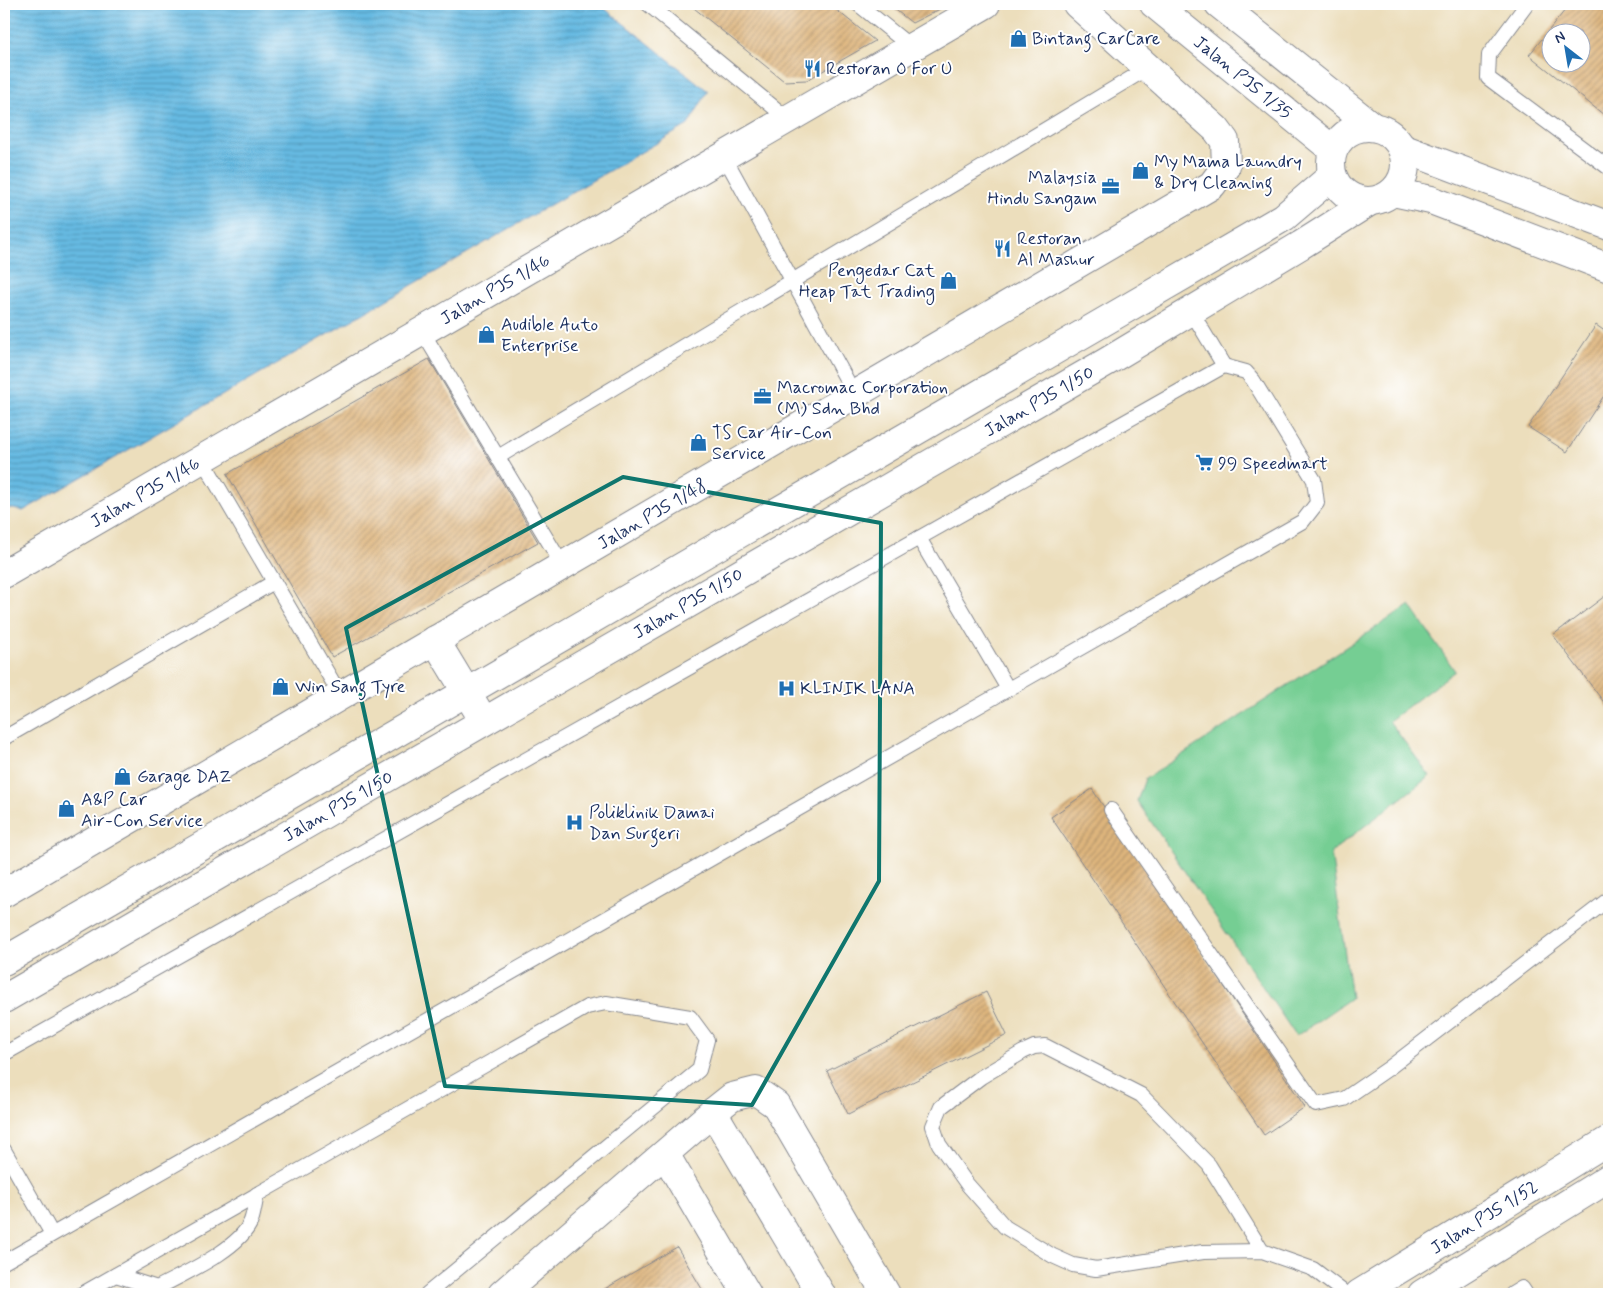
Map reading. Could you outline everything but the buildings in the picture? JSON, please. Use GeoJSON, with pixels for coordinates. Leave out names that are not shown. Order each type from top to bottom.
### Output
{"type":"FeatureCollection","features":[{"type":"Feature","properties":{"kind":"street","name":"Jalan PJS 1/46"},"geometry":{"type":"LineString","coordinates":[[4,574],[986,4]]}},
{"type":"Feature","properties":{"kind":"street","name":"Jalan PJS 1/48"},"geometry":{"type":"LineString","coordinates":[[4,893],[1212,186],[1226,166],[1224,141],[1216,129],[1077,4]]}},
{"type":"Feature","properties":{"kind":"street","name":"Jalan PJS 1/35"},"geometry":{"type":"LineString","coordinates":[[1154,4],[1332,163]]}},
{"type":"Feature","properties":{"kind":"street"},"geometry":{"type":"LineString","coordinates":[[1219,4],[1373,127]]}},
{"type":"Feature","properties":{"kind":"street"},"geometry":{"type":"LineString","coordinates":[[1381,197],[1401,182],[1405,171],[1406,159],[1402,148],[1396,138],[1385,130],[1373,127],[1360,127],[1349,131],[1339,140],[1332,163],[1338,187],[1346,195],[1357,200],[1381,197],[1431,200],[1609,268]]}},
{"type":"Feature","properties":{"kind":"street"},"geometry":{"type":"LineString","coordinates":[[1402,148],[1609,226]]}},
{"type":"Feature","properties":{"kind":"street","name":"Jalan PJS 1/50"},"geometry":{"type":"LineString","coordinates":[[4,961],[1284,216],[1332,163]]}},
{"type":"Feature","properties":{"kind":"street"},"geometry":{"type":"LineString","coordinates":[[1505,229],[1519,193]]}},
{"type":"Feature","properties":{"kind":"street","name":"Jalan PJS 1/50"},"geometry":{"type":"LineString","coordinates":[[4,999],[1099,366],[1381,197]]}},
{"type":"Feature","properties":{"kind":"street"},"geometry":{"type":"LineString","coordinates":[[435,640],[484,722]]}},
{"type":"Feature","properties":{"kind":"street"},"geometry":{"type":"LineString","coordinates":[[502,1294],[713,1112],[732,1097],[756,1091],[776,1105],[886,1294]]}},
{"type":"Feature","properties":{"kind":"street"},"geometry":{"type":"LineString","coordinates":[[713,1112],[821,1294]]}},
{"type":"Feature","properties":{"kind":"street","name":"Jalan PJS 1/52"},"geometry":{"type":"LineString","coordinates":[[1359,1294],[1609,1140]]}},
{"type":"Feature","properties":{"kind":"street"},"geometry":{"type":"LineString","coordinates":[[665,1154],[747,1294]]}},
{"type":"Feature","properties":{"kind":"street","name":"Jalan PJS 1/52"},"geometry":{"type":"LineString","coordinates":[[1422,1294],[1609,1178]]}},
{"type":"Feature","properties":{"kind":"lane"},"geometry":{"type":"LineString","coordinates":[[648,4],[788,119]]}},
{"type":"Feature","properties":{"kind":"lane"},"geometry":{"type":"LineString","coordinates":[[858,4],[911,47]]}},
{"type":"Feature","properties":{"kind":"lane"},"geometry":{"type":"LineString","coordinates":[[1527,4],[1489,54],[1488,78],[1609,168]]}},
{"type":"Feature","properties":{"kind":"lane"},"geometry":{"type":"LineString","coordinates":[[498,457],[1148,68]]}},
{"type":"Feature","properties":{"kind":"lane"},"geometry":{"type":"LineString","coordinates":[[724,156],[855,395]]}},
{"type":"Feature","properties":{"kind":"lane"},"geometry":{"type":"LineString","coordinates":[[4,1262],[1302,521],[1317,503],[1314,480],[1253,380],[1246,372],[1224,366],[1191,310]]}},
{"type":"Feature","properties":{"kind":"lane"},"geometry":{"type":"LineString","coordinates":[[422,331],[563,566]]}},
{"type":"Feature","properties":{"kind":"lane"},"geometry":{"type":"LineString","coordinates":[[4,1054],[1224,366]]}},
{"type":"Feature","properties":{"kind":"lane"},"geometry":{"type":"LineString","coordinates":[[202,459],[341,696]]}},
{"type":"Feature","properties":{"kind":"lane"},"geometry":{"type":"LineString","coordinates":[[919,538],[1008,689]]}},
{"type":"Feature","properties":{"kind":"lane"},"geometry":{"type":"LineString","coordinates":[[4,738],[274,582]]}},
{"type":"Feature","properties":{"kind":"lane"},"geometry":{"type":"LineString","coordinates":[[1111,810],[1316,1105],[1344,1099],[1389,1068],[1609,899]]}},
{"type":"Feature","properties":{"kind":"lane"},"geometry":{"type":"LineString","coordinates":[[82,1294],[587,1007],[606,1003],[690,1017],[707,1040],[699,1070],[427,1294]]}},
{"type":"Feature","properties":{"kind":"lane"},"geometry":{"type":"LineString","coordinates":[[1262,1251],[1209,1166],[1141,1095],[1045,1046],[1034,1046],[981,1078],[941,1107],[933,1126],[939,1144],[967,1184],[1005,1227],[1053,1256],[1073,1265],[1096,1269],[1203,1252],[1262,1251],[1313,1269],[1346,1294]]}},
{"type":"Feature","properties":{"kind":"lane"},"geometry":{"type":"LineString","coordinates":[[4,1150],[52,1234]]}},
{"type":"Feature","properties":{"kind":"lane"},"geometry":{"type":"LineString","coordinates":[[116,1275],[157,1288],[193,1269],[235,1243],[251,1222],[258,1194]]}},
{"type":"Feature","properties":{"kind":"highlighted area"},"geometry":{"type":"Polygon","coordinates":[[[623,477],[881,523],[879,881],[752,1105],[445,1086],[346,628],[623,477]]]}},
{"type":"Feature","properties":{"kind":"green space"},"geometry":{"type":"Polygon","coordinates":[[[1410,605],[1455,671],[1389,721],[1430,776],[1331,852],[1351,998],[1296,1036],[1137,801],[1145,779],[1410,605]]]}},
{"type":"Feature","properties":{"kind":"water"},"geometry":{"type":"Polygon","coordinates":[[[4,4],[599,4],[708,91],[688,125],[23,511],[4,507],[4,4]]]}},
{"type":"Feature","properties":{"kind":"place","name":"Bintang CarCare"},"geometry":{"type":"Point","coordinates":[1018,38]}},
{"type":"Feature","properties":{"kind":"place","name":"Restoran O For U"},"geometry":{"type":"Point","coordinates":[812,68]}},
{"type":"Feature","properties":{"kind":"place","name":"My Mama Laundry & Dry Cleaning"},"geometry":{"type":"Point","coordinates":[1140,171]}},
{"type":"Feature","properties":{"kind":"place","name":"Malaysia Hindu Sangam"},"geometry":{"type":"Point","coordinates":[1111,187]}},
{"type":"Feature","properties":{"kind":"place","name":"Restoran Al Mashur"},"geometry":{"type":"Point","coordinates":[1003,248]}},
{"type":"Feature","properties":{"kind":"place","name":"Pengedar Cat Heap Tat Trading"},"geometry":{"type":"Point","coordinates":[949,280]}},
{"type":"Feature","properties":{"kind":"place","name":"Audible Auto Enterprise"},"geometry":{"type":"Point","coordinates":[487,334]}},
{"type":"Feature","properties":{"kind":"place","name":"Macromac Corporation (M) Sdn Bhd"},"geometry":{"type":"Point","coordinates":[763,397]}},
{"type":"Feature","properties":{"kind":"place","name":"TS Car Air-Con Service"},"geometry":{"type":"Point","coordinates":[698,442]}},
{"type":"Feature","properties":{"kind":"place","name":"99 Speedmart"},"geometry":{"type":"Point","coordinates":[1204,463]}},
{"type":"Feature","properties":{"kind":"place","name":"Win Sang Tyre"},"geometry":{"type":"Point","coordinates":[281,686]}},
{"type":"Feature","properties":{"kind":"place","name":"KLINIK LANA"},"geometry":{"type":"Point","coordinates":[786,688]}},
{"type":"Feature","properties":{"kind":"place","name":"Garage DAZ"},"geometry":{"type":"Point","coordinates":[123,776]}},
{"type":"Feature","properties":{"kind":"place","name":"A&P Car Air-Con Service"},"geometry":{"type":"Point","coordinates":[67,809]}},
{"type":"Feature","properties":{"kind":"place","name":"Poliklinik Damai Dan Surgeri"},"geometry":{"type":"Point","coordinates":[575,822]}}]}
